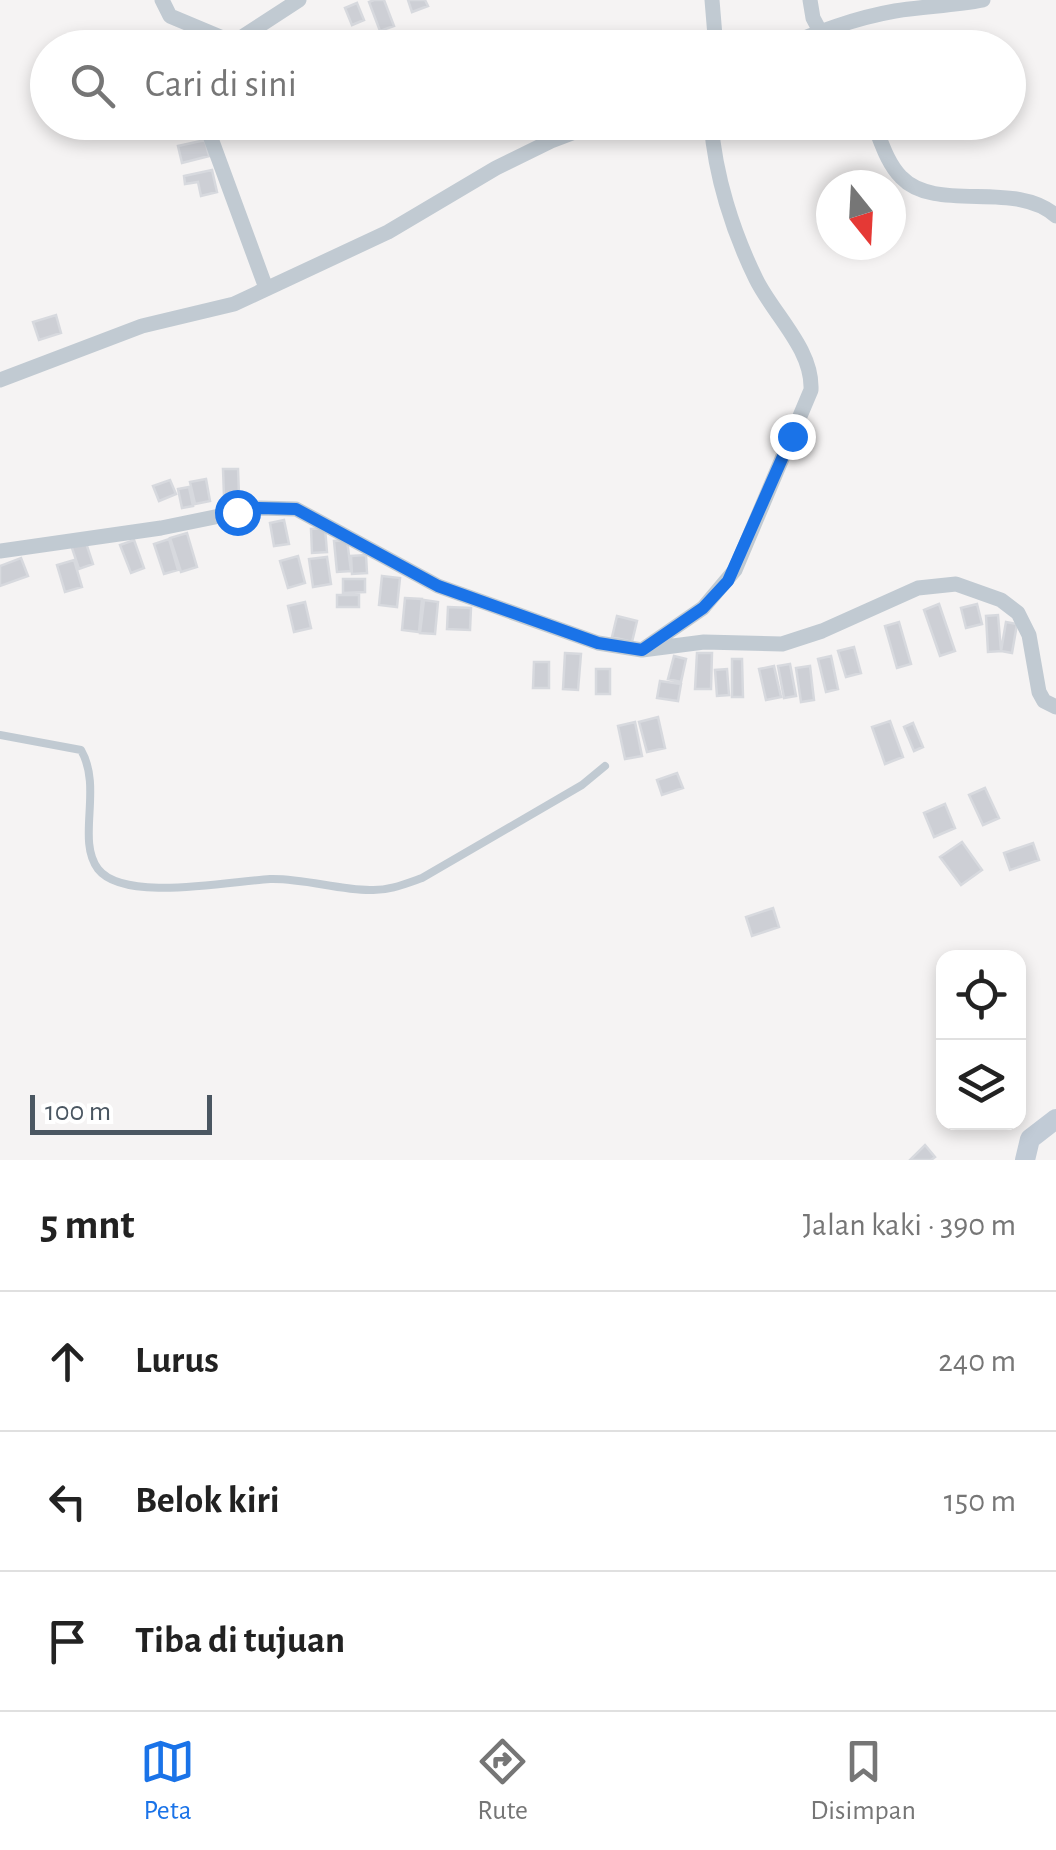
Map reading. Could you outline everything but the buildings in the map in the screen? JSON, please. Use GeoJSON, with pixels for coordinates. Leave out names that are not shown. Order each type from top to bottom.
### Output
{"type":"FeatureCollection","features":[{"type":"Feature","properties":{"kind":"main road"},"geometry":{"type":"LineString","coordinates":[[1025,1160],[1030,1139],[1056,1119]]}},
{"type":"Feature","properties":{"kind":"street"},"geometry":{"type":"LineString","coordinates":[[162,0],[170,16],[198,30]]}},
{"type":"Feature","properties":{"kind":"street"},"geometry":{"type":"LineString","coordinates":[[252,30],[299,0]]}},
{"type":"Feature","properties":{"kind":"street"},"geometry":{"type":"LineString","coordinates":[[712,0],[714,30]]}},
{"type":"Feature","properties":{"kind":"street"},"geometry":{"type":"LineString","coordinates":[[810,0],[812,18],[819,30]]}},
{"type":"Feature","properties":{"kind":"street"},"geometry":{"type":"LineString","coordinates":[[825,30],[855,19],[901,10],[983,0]]}},
{"type":"Feature","properties":{"kind":"street"},"geometry":{"type":"LineString","coordinates":[[213,140],[266,288]]}},
{"type":"Feature","properties":{"kind":"street"},"geometry":{"type":"LineString","coordinates":[[0,380],[142,326],[234,304],[388,232],[551,140]]}},
{"type":"Feature","properties":{"kind":"street"},"geometry":{"type":"LineString","coordinates":[[642,650],[703,608],[735,570],[811,390],[812,379],[803,355],[759,285],[740,242],[722,188],[714,140]]}},
{"type":"Feature","properties":{"kind":"street"},"geometry":{"type":"LineString","coordinates":[[880,140],[908,184],[937,192],[1021,200],[1056,216]]}},
{"type":"Feature","properties":{"kind":"street"},"geometry":{"type":"LineString","coordinates":[[0,551],[161,528],[259,508],[296,509],[438,586],[598,643],[642,650],[704,642],[782,644],[822,631],[918,588],[956,584],[1001,600],[1018,613],[1029,635],[1039,692],[1044,701],[1056,707]]}},
{"type":"Feature","properties":{"kind":"lane"},"geometry":{"type":"LineString","coordinates":[[0,735],[81,750],[91,778],[92,821],[88,842],[101,873],[125,882],[172,889],[272,879],[369,890],[394,888],[422,878],[606,766]]}},
{"type":"Feature","properties":{"kind":"route"},"geometry":{"type":"LineString","coordinates":[[237,512],[275,507],[296,509],[438,586],[598,643],[642,650],[703,608],[728,581],[792,436]]}}]}
